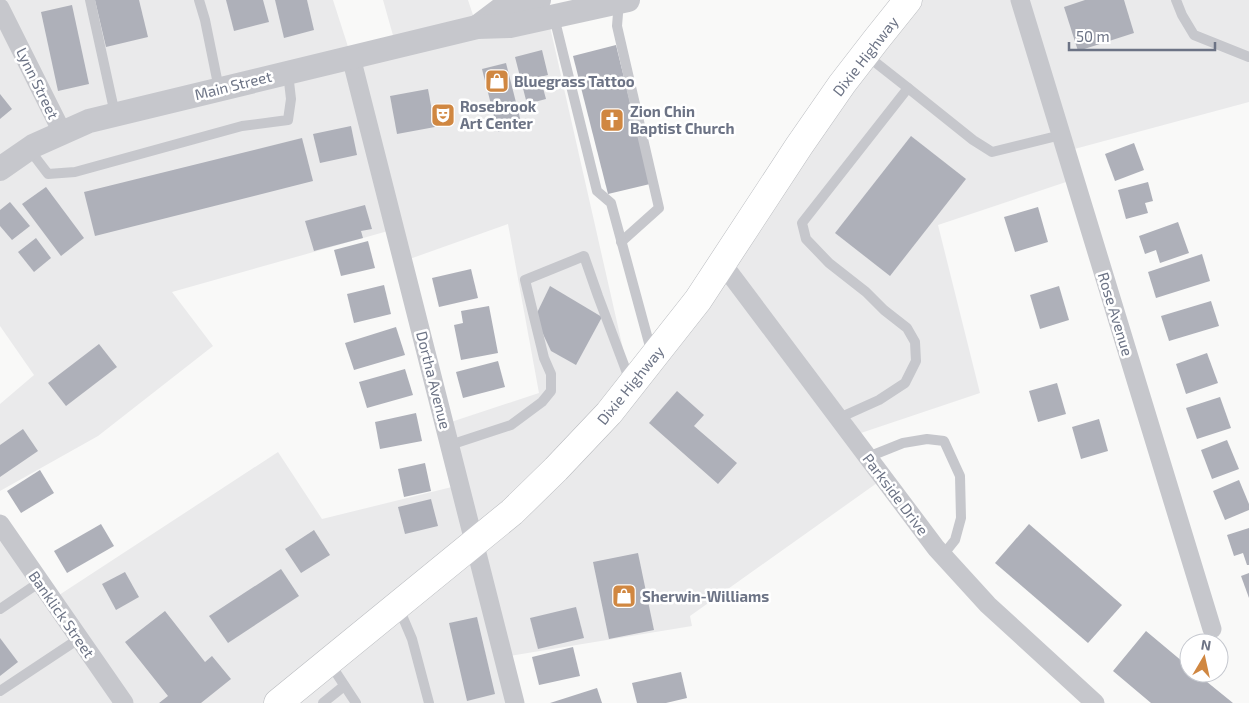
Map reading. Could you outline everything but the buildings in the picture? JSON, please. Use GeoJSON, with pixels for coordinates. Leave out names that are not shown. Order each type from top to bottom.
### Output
{"type":"FeatureCollection","features":[{"type":"Feature","properties":{"kind":"main road","name":"Dixie Highway"},"geometry":{"type":"LineString","coordinates":[[278,703],[512,512],[609,413],[698,300],[798,146],[864,54],[908,0]]}},
{"type":"Feature","properties":{"kind":"street","name":"Rose Avenue"},"geometry":{"type":"LineString","coordinates":[[1020,0],[1212,629]]}},
{"type":"Feature","properties":{"kind":"street","name":"Main Street"},"geometry":{"type":"LineString","coordinates":[[0,169],[29,148],[89,121],[477,27],[501,10],[622,1]]}},
{"type":"Feature","properties":{"kind":"street","name":"Lynn Street"},"geometry":{"type":"LineString","coordinates":[[2,15],[62,132]]}},
{"type":"Feature","properties":{"kind":"street","name":"Dortha Avenue"},"geometry":{"type":"LineString","coordinates":[[351,56],[516,703]]}},
{"type":"Feature","properties":{"kind":"street","name":"Parkside Drive"},"geometry":{"type":"LineString","coordinates":[[722,263],[936,548],[988,605],[1095,703]]}},
{"type":"Feature","properties":{"kind":"street","name":"Banklick Street"},"geometry":{"type":"LineString","coordinates":[[0,524],[124,703]]}},
{"type":"Feature","properties":{"kind":"lane"},"geometry":{"type":"LineString","coordinates":[[90,0],[115,114]]}},
{"type":"Feature","properties":{"kind":"lane"},"geometry":{"type":"LineString","coordinates":[[199,0],[219,89]]}},
{"type":"Feature","properties":{"kind":"lane"},"geometry":{"type":"LineString","coordinates":[[1176,0],[1194,35],[1249,57]]}},
{"type":"Feature","properties":{"kind":"lane"},"geometry":{"type":"LineString","coordinates":[[621,242],[659,208],[617,26],[622,1]]}},
{"type":"Feature","properties":{"kind":"lane"},"geometry":{"type":"LineString","coordinates":[[547,8],[597,192],[611,204],[653,357]]}},
{"type":"Feature","properties":{"kind":"lane"},"geometry":{"type":"LineString","coordinates":[[864,54],[973,140],[992,152],[1062,135]]}},
{"type":"Feature","properties":{"kind":"lane"},"geometry":{"type":"LineString","coordinates":[[29,148],[48,174],[75,172],[242,126],[288,120],[291,99],[288,72]]}},
{"type":"Feature","properties":{"kind":"lane"},"geometry":{"type":"LineString","coordinates":[[838,418],[879,400],[905,383],[916,361],[915,342],[906,328],[866,292],[829,263],[806,239],[802,223],[908,88]]}},
{"type":"Feature","properties":{"kind":"lane"},"geometry":{"type":"LineString","coordinates":[[450,445],[511,426],[542,402],[550,390],[551,374],[544,358],[525,280],[584,256],[631,385]]}},
{"type":"Feature","properties":{"kind":"lane"},"geometry":{"type":"LineString","coordinates":[[868,457],[903,443],[927,439],[944,441],[960,476],[961,518],[955,540],[943,555]]}},
{"type":"Feature","properties":{"kind":"lane"},"geometry":{"type":"LineString","coordinates":[[0,609],[40,582]]}},
{"type":"Feature","properties":{"kind":"lane"},"geometry":{"type":"LineString","coordinates":[[398,605],[412,639],[429,703]]}},
{"type":"Feature","properties":{"kind":"lane"},"geometry":{"type":"LineString","coordinates":[[0,691],[80,638]]}},
{"type":"Feature","properties":{"kind":"lane"},"geometry":{"type":"LineString","coordinates":[[329,662],[356,703]]}},
{"type":"Feature","properties":{"kind":"lane"},"geometry":{"type":"LineString","coordinates":[[323,703],[344,686]]}},
{"type":"Feature","properties":{"kind":"shaded area"},"geometry":{"type":"Polygon","coordinates":[[[0,0],[333,0],[351,56],[396,46],[383,0],[468,0],[477,27],[548,18],[631,384],[908,0],[1249,0],[1249,102],[1067,151],[1075,179],[938,225],[980,393],[852,436],[884,478],[690,616],[692,626],[504,657],[515,703],[0,703],[0,524],[53,599],[278,452],[322,519],[460,485],[445,424],[539,393],[508,224],[404,261],[395,229],[172,292],[213,346],[98,436],[0,491],[0,404],[34,375],[0,326],[0,0]]]}},
{"type":"Feature","properties":{"kind":"place","name":"Bluegrass Tattoo"},"geometry":{"type":"Point","coordinates":[497,81]}},
{"type":"Feature","properties":{"kind":"place","name":"Rosebrook Art Center"},"geometry":{"type":"Point","coordinates":[443,115]}},
{"type":"Feature","properties":{"kind":"place","name":"Zion Chin Baptist Church"},"geometry":{"type":"Point","coordinates":[612,120]}},
{"type":"Feature","properties":{"kind":"place","name":"Sherwin-Williams"},"geometry":{"type":"Point","coordinates":[624,596]}}]}
